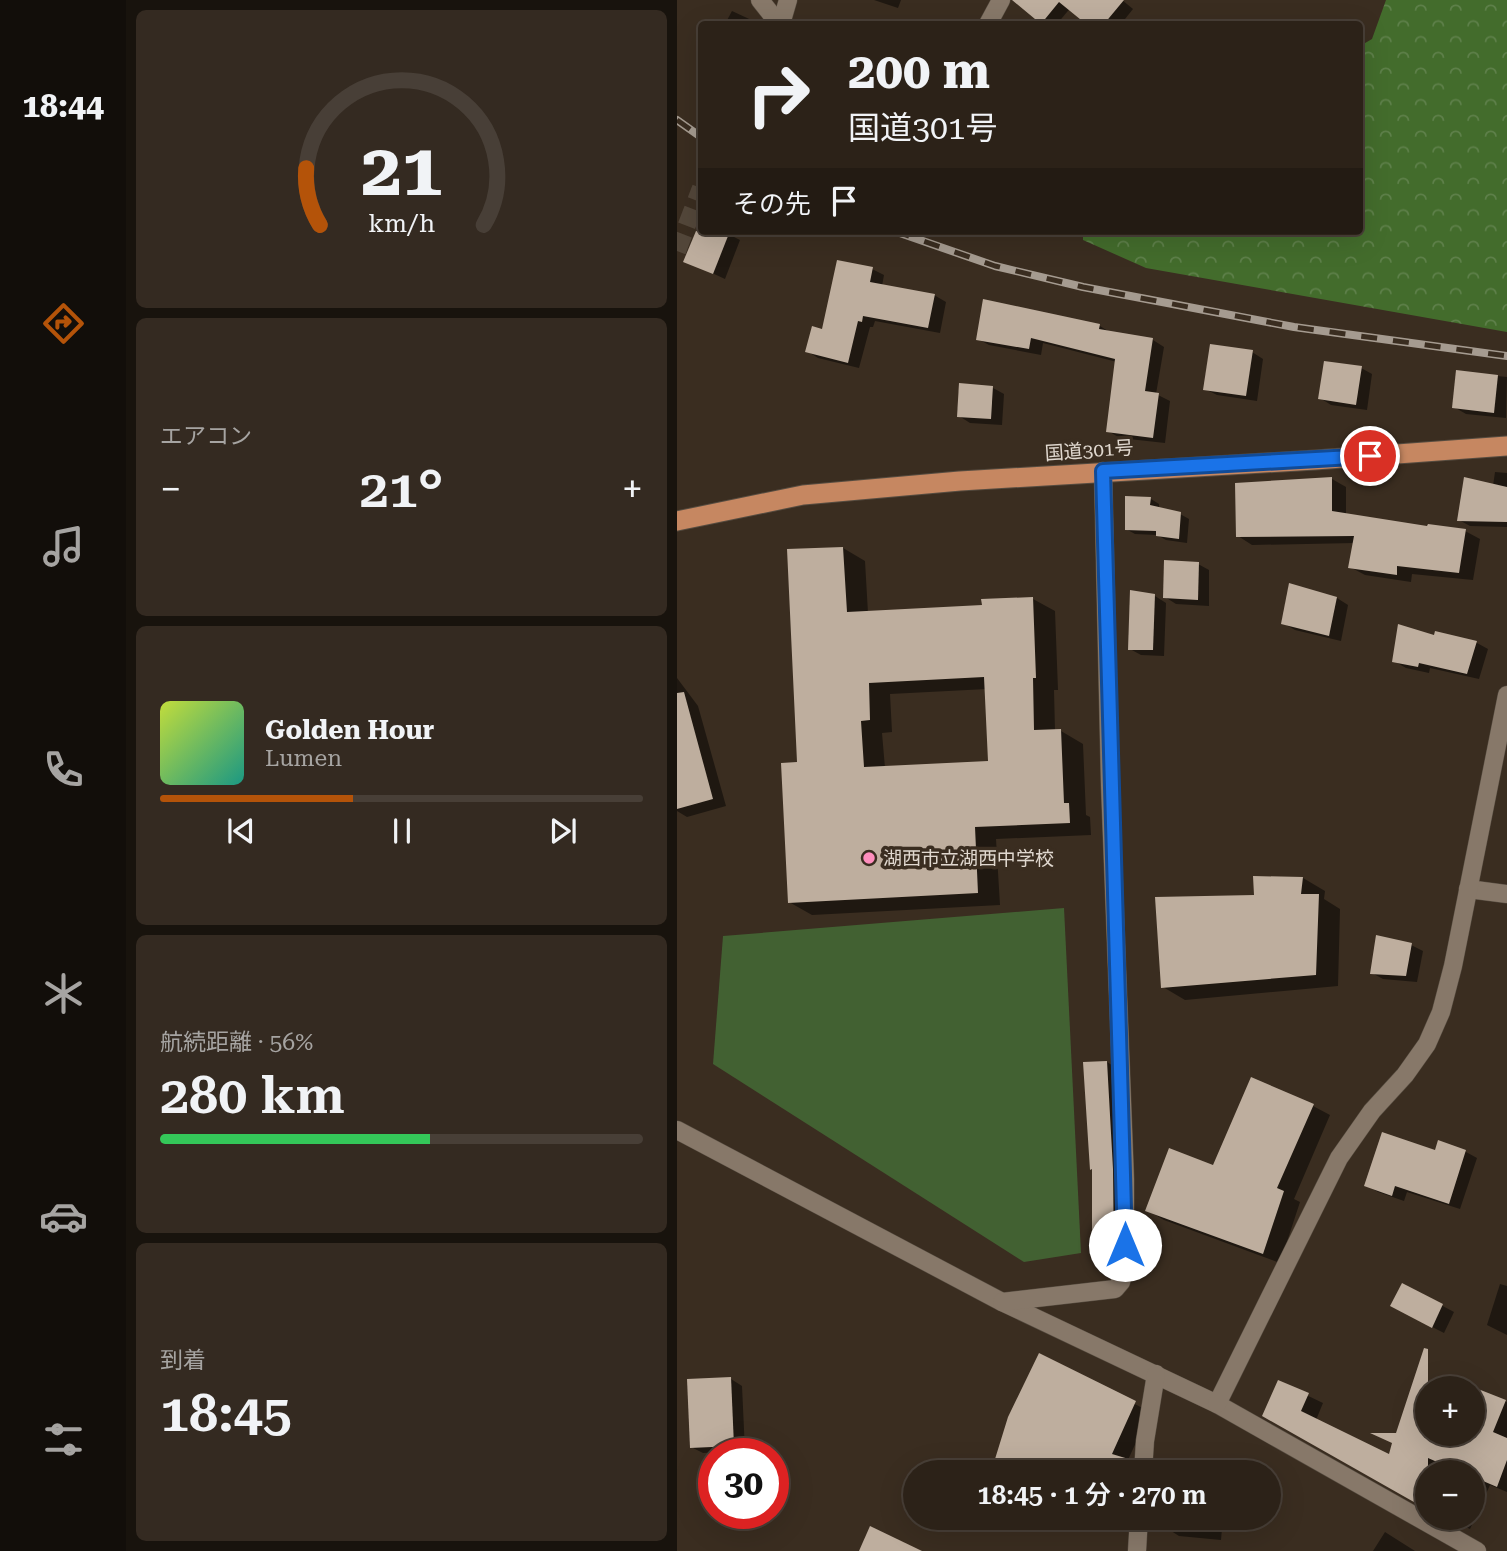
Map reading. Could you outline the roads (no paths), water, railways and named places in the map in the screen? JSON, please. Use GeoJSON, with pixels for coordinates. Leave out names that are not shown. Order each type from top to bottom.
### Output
{"type":"FeatureCollection","features":[{"type":"Feature","properties":{"kind":"highway","name":"国道301号"},"geometry":{"type":"LineString","coordinates":[[677,521],[803,495],[1103,471],[1315,460],[1507,446]]}},
{"type":"Feature","properties":{"kind":"street"},"geometry":{"type":"LineString","coordinates":[[760,0],[778,21]]}},
{"type":"Feature","properties":{"kind":"street"},"geometry":{"type":"LineString","coordinates":[[781,21],[788,0]]}},
{"type":"Feature","properties":{"kind":"street"},"geometry":{"type":"LineString","coordinates":[[990,21],[1001,0]]}},
{"type":"Feature","properties":{"kind":"street"},"geometry":{"type":"LineString","coordinates":[[1002,1301],[1115,1289],[1121,1282],[1125,1267],[1125,1179],[1110,786],[1103,471]]}},
{"type":"Feature","properties":{"kind":"street"},"geometry":{"type":"LineString","coordinates":[[1217,1404],[1339,1158],[1372,1111],[1405,1075],[1427,1044],[1441,1012],[1507,695]]}},
{"type":"Feature","properties":{"kind":"street"},"geometry":{"type":"LineString","coordinates":[[1468,889],[1507,894]]}},
{"type":"Feature","properties":{"kind":"street"},"geometry":{"type":"LineString","coordinates":[[677,1130],[1002,1301],[1217,1404],[1477,1551]]}},
{"type":"Feature","properties":{"kind":"street"},"geometry":{"type":"LineString","coordinates":[[1144,1460],[1156,1374]]}},
{"type":"Feature","properties":{"kind":"street"},"geometry":{"type":"LineString","coordinates":[[1137,1551],[1138,1530]]}},
{"type":"Feature","properties":{"kind":"tunnel"},"geometry":{"type":"LineString","coordinates":[[677,251],[698,196]]}},
{"type":"Feature","properties":{"kind":"railway"},"geometry":{"type":"LineString","coordinates":[[677,120],[698,135]]}},
{"type":"Feature","properties":{"kind":"railway"},"geometry":{"type":"LineString","coordinates":[[906,235],[995,266],[1083,287],[1294,327],[1507,356]]}},
{"type":"Feature","properties":{"kind":"place","name":"湖西市立湖西中学校"},"geometry":{"type":"Point","coordinates":[869,858]}}]}
